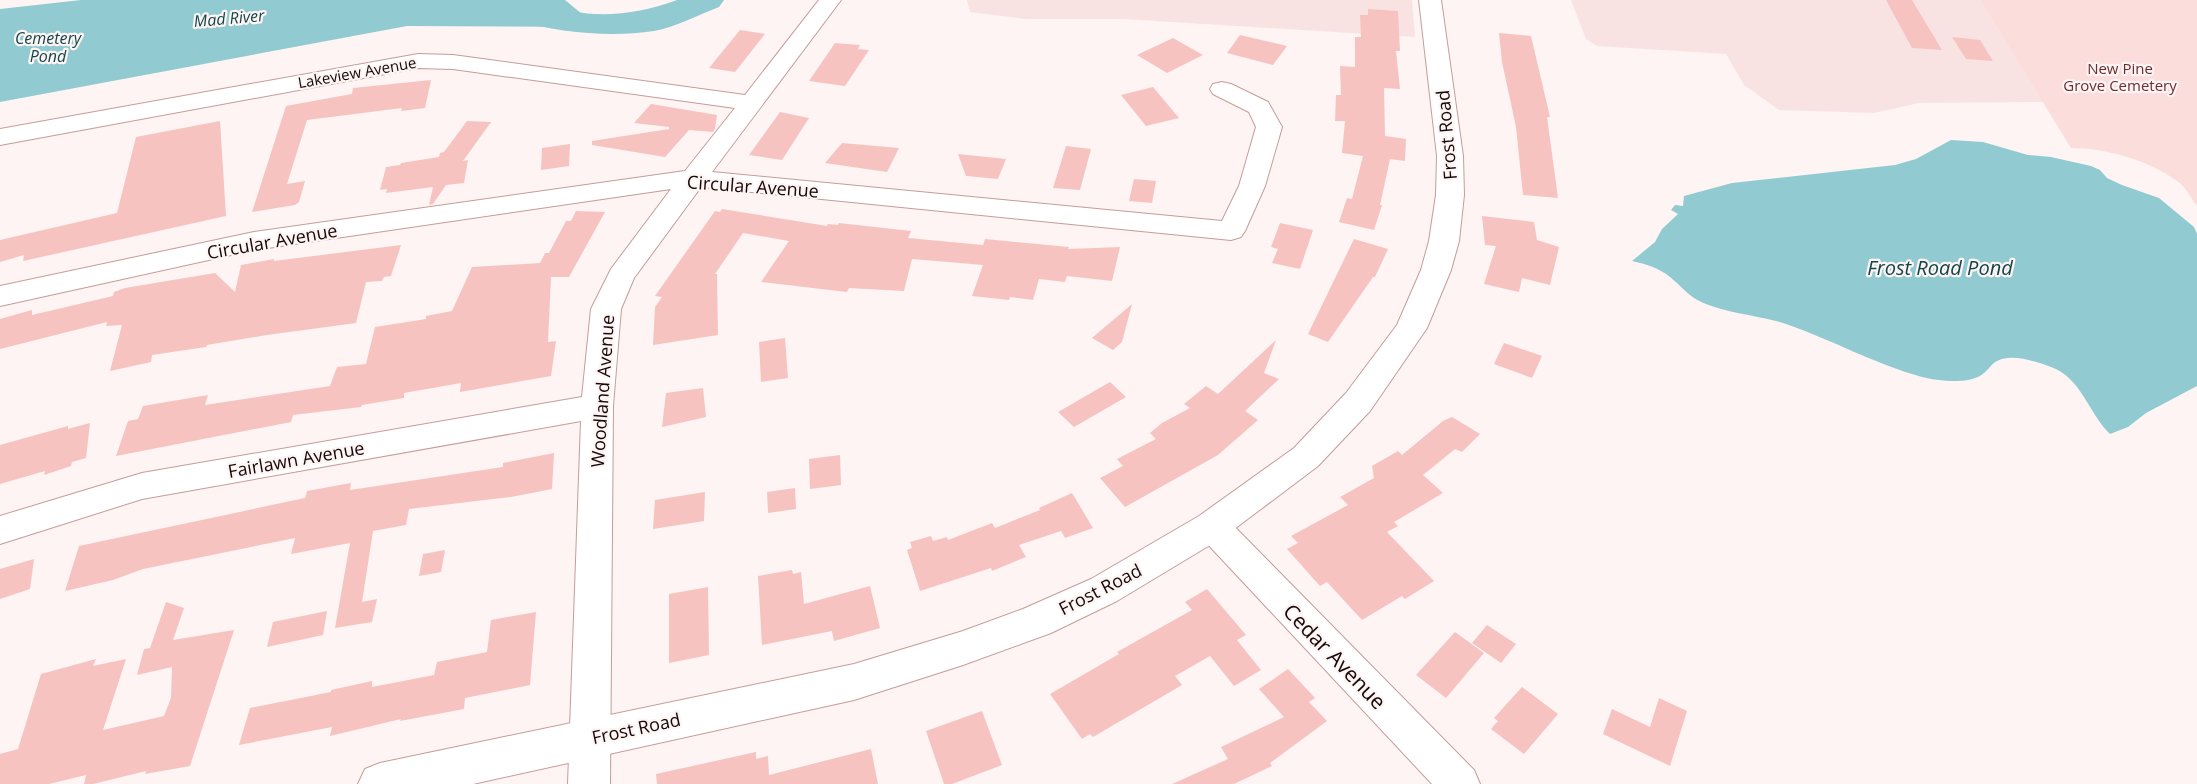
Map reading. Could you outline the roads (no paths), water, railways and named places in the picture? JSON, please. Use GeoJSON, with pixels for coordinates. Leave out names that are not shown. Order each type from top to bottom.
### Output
{"type":"FeatureCollection","features":[{"type":"Feature","properties":{"kind":"main road","name":"Frost Road"},"geometry":{"type":"LineString","coordinates":[[380,784],[854,682],[963,648],[1037,621],[1104,590],[1212,526],[1306,457],[1358,402],[1401,344],[1425,298],[1444,241],[1450,195],[1450,156],[1430,0]]}},
{"type":"Feature","properties":{"kind":"street","name":"Woodland Avenue"},"geometry":{"type":"LineString","coordinates":[[590,784],[597,406],[606,309],[621,276],[830,0]]}},
{"type":"Feature","properties":{"kind":"street","name":"Lakeview Avenue"},"geometry":{"type":"LineString","coordinates":[[0,137],[418,61],[453,62],[752,103]]}},
{"type":"Feature","properties":{"kind":"street","name":"Circular Avenue"},"geometry":{"type":"LineString","coordinates":[[0,296],[254,241],[694,178],[1231,231],[1252,186],[1269,127],[1259,107],[1222,88]]}},
{"type":"Feature","properties":{"kind":"street","name":"Fairlawn Avenue"},"geometry":{"type":"LineString","coordinates":[[0,530],[142,486],[597,406]]}},
{"type":"Feature","properties":{"kind":"street","name":"Cedar Avenue"},"geometry":{"type":"LineString","coordinates":[[1212,526],[1459,784]]}},
{"type":"Feature","properties":{"kind":"water","name":"Cemetery Pond"},"geometry":{"type":"Polygon","coordinates":[[[81,0],[565,0],[594,24],[585,27],[407,26],[0,102],[0,9],[81,0]]]}},
{"type":"Feature","properties":{"kind":"water","name":"Frost Road Pond"},"geometry":{"type":"Polygon","coordinates":[[[1951,140],[1983,142],[2028,155],[2051,157],[2091,166],[2100,170],[2107,178],[2159,198],[2194,227],[2197,234],[2197,386],[2146,413],[2128,427],[2110,434],[2070,379],[2051,367],[2024,359],[2010,358],[1997,361],[1974,379],[1943,381],[1922,377],[1786,324],[1704,303],[1691,296],[1661,271],[1632,261],[1655,242],[1662,229],[1678,214],[1671,210],[1675,205],[1683,206],[1684,196],[1732,183],[1895,165],[1916,159],[1951,140]]]}},
{"type":"Feature","properties":{"kind":"waterway","name":"Mad River"},"geometry":{"type":"LineString","coordinates":[[528,14],[594,24],[653,21],[707,0]]}},
{"type":"Feature","properties":{"kind":"park label","name":"New Pine Grove Cemetery"},"geometry":{"type":"Point","coordinates":[2120,76]}}]}
